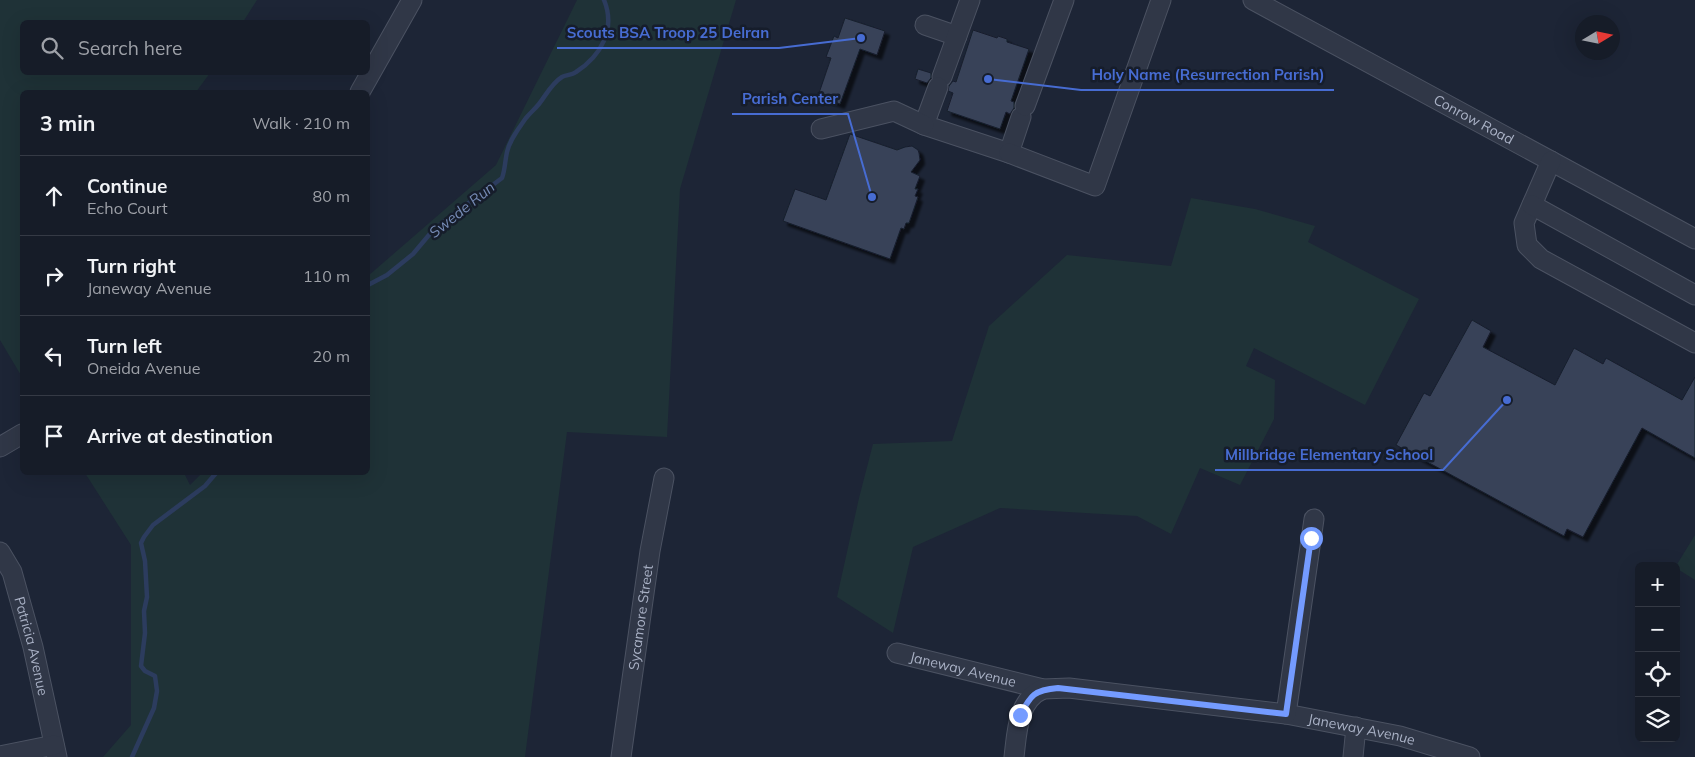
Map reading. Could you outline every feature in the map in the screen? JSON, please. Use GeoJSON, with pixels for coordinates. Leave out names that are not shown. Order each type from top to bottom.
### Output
{"type":"FeatureCollection","features":[{"type":"Feature","properties":{"kind":"street"},"geometry":{"type":"LineString","coordinates":[[370,74],[412,0]]}},
{"type":"Feature","properties":{"kind":"street"},"geometry":{"type":"LineString","coordinates":[[924,124],[970,0]]}},
{"type":"Feature","properties":{"kind":"street"},"geometry":{"type":"LineString","coordinates":[[1009,153],[1064,0]]}},
{"type":"Feature","properties":{"kind":"street"},"geometry":{"type":"LineString","coordinates":[[821,129],[894,111],[924,124],[1009,153],[1095,186],[1161,0]]}},
{"type":"Feature","properties":{"kind":"street","name":"Conrow Road"},"geometry":{"type":"LineString","coordinates":[[1253,0],[1285,7],[1551,161],[1695,239]]}},
{"type":"Feature","properties":{"kind":"street"},"geometry":{"type":"LineString","coordinates":[[925,25],[957,36]]}},
{"type":"Feature","properties":{"kind":"street"},"geometry":{"type":"LineString","coordinates":[[361,90],[370,75]]}},
{"type":"Feature","properties":{"kind":"street"},"geometry":{"type":"LineString","coordinates":[[1551,161],[1524,223],[1528,245],[1541,259],[1695,343]]}},
{"type":"Feature","properties":{"kind":"street"},"geometry":{"type":"LineString","coordinates":[[1532,206],[1695,295]]}},
{"type":"Feature","properties":{"kind":"street"},"geometry":{"type":"LineString","coordinates":[[0,447],[20,435]]}},
{"type":"Feature","properties":{"kind":"street","name":"Sycamore Street"},"geometry":{"type":"LineString","coordinates":[[622,757],[650,551],[664,478]]}},
{"type":"Feature","properties":{"kind":"street"},"geometry":{"type":"LineString","coordinates":[[1286,714],[1314,519]]}},
{"type":"Feature","properties":{"kind":"street","name":"Patricia Avenue"},"geometry":{"type":"LineString","coordinates":[[0,552],[12,572],[33,647],[55,751]]}},
{"type":"Feature","properties":{"kind":"street","name":"Janeway Avenue"},"geometry":{"type":"LineString","coordinates":[[897,653],[1043,689],[1069,688],[1286,714],[1417,740],[1470,757]]}},
{"type":"Feature","properties":{"kind":"street"},"geometry":{"type":"LineString","coordinates":[[1014,757],[1020,715],[1030,698],[1043,689]]}},
{"type":"Feature","properties":{"kind":"street"},"geometry":{"type":"LineString","coordinates":[[1353,757],[1356,727]]}},
{"type":"Feature","properties":{"kind":"street"},"geometry":{"type":"LineString","coordinates":[[0,756],[55,751]]}},
{"type":"Feature","properties":{"kind":"green space"},"geometry":{"type":"Polygon","coordinates":[[[0,0],[257,0],[244,20],[20,20],[20,75],[209,75],[197,90],[20,90],[20,374],[0,340],[0,0]]]}},
{"type":"Feature","properties":{"kind":"green space"},"geometry":{"type":"Polygon","coordinates":[[[577,0],[736,0],[680,189],[667,437],[567,432],[525,757],[103,757],[131,725],[131,545],[86,475],[185,475],[190,485],[200,475],[370,475],[370,274],[496,165],[577,0]]]}},
{"type":"Feature","properties":{"kind":"green space"},"geometry":{"type":"Polygon","coordinates":[[[1191,198],[1255,209],[1315,226],[1308,242],[1419,299],[1365,405],[1254,348],[1246,366],[1275,380],[1274,419],[1240,485],[1200,468],[1171,534],[1137,516],[1000,508],[913,547],[893,633],[837,597],[873,444],[952,441],[989,326],[1067,255],[1171,266],[1191,198]]]}},
{"type":"Feature","properties":{"kind":"green space"},"geometry":{"type":"Polygon","coordinates":[[[1695,535],[1695,580],[1680,571],[1680,562],[1678,562],[1695,535]]]}},
{"type":"Feature","properties":{"kind":"building"},"geometry":{"type":"Polygon","coordinates":[[[845,18],[885,31],[877,55],[860,49],[840,104],[818,96],[831,58],[826,57],[834,36],[838,38],[845,18]]]}},
{"type":"Feature","properties":{"kind":"building"},"geometry":{"type":"Polygon","coordinates":[[[973,30],[997,38],[998,36],[1007,39],[1007,42],[1029,49],[1011,101],[1014,102],[1014,108],[1010,114],[1006,112],[1000,129],[947,111],[953,93],[948,91],[949,86],[953,81],[956,82],[973,30]]]}},
{"type":"Feature","properties":{"kind":"building"},"geometry":{"type":"Polygon","coordinates":[[[918,69],[931,73],[931,78],[927,83],[915,79],[918,69]]]}},
{"type":"Feature","properties":{"kind":"building"},"geometry":{"type":"Polygon","coordinates":[[[850,134],[897,150],[912,146],[919,153],[920,160],[911,172],[920,176],[915,189],[918,189],[915,196],[918,197],[909,223],[906,223],[904,229],[901,228],[890,259],[783,221],[795,189],[826,200],[850,134]]]}},
{"type":"Feature","properties":{"kind":"building"},"geometry":{"type":"Polygon","coordinates":[[[1472,320],[1491,331],[1483,347],[1555,385],[1574,348],[1603,364],[1606,358],[1682,400],[1695,377],[1695,458],[1642,428],[1583,537],[1567,529],[1564,536],[1396,445],[1424,393],[1430,396],[1472,320]]]}},
{"type":"Feature","properties":{"kind":"waterway","name":"Swede Run"},"geometry":{"type":"LineString","coordinates":[[370,284],[387,275],[413,254],[434,229],[502,178],[508,147],[526,118],[555,82],[585,66],[599,50],[607,31],[608,21],[604,0]]}},
{"type":"Feature","properties":{"kind":"waterway","name":"Swede Run"},"geometry":{"type":"LineString","coordinates":[[132,757],[154,708],[157,691],[155,676],[145,671],[141,666],[145,633],[144,611],[147,597],[145,561],[141,543],[153,525],[205,486],[214,475]]}},
{"type":"Feature","properties":{"kind":"place","name":"Scouts BSA Troop 25 Delran"},"geometry":{"type":"Point","coordinates":[861,38]}},
{"type":"Feature","properties":{"kind":"place","name":"Holy Name (Resurrection Parish)"},"geometry":{"type":"Point","coordinates":[988,79]}},
{"type":"Feature","properties":{"kind":"place","name":"Parish Center"},"geometry":{"type":"Point","coordinates":[872,197]}},
{"type":"Feature","properties":{"kind":"place","name":"Millbridge Elementary School"},"geometry":{"type":"Point","coordinates":[1507,400]}},
{"type":"Feature","properties":{"kind":"route"},"geometry":{"type":"LineString","coordinates":[[1020,715],[1030,698],[1037,692],[1043,689],[1058,688],[1286,714],[1311,538]]}}]}
